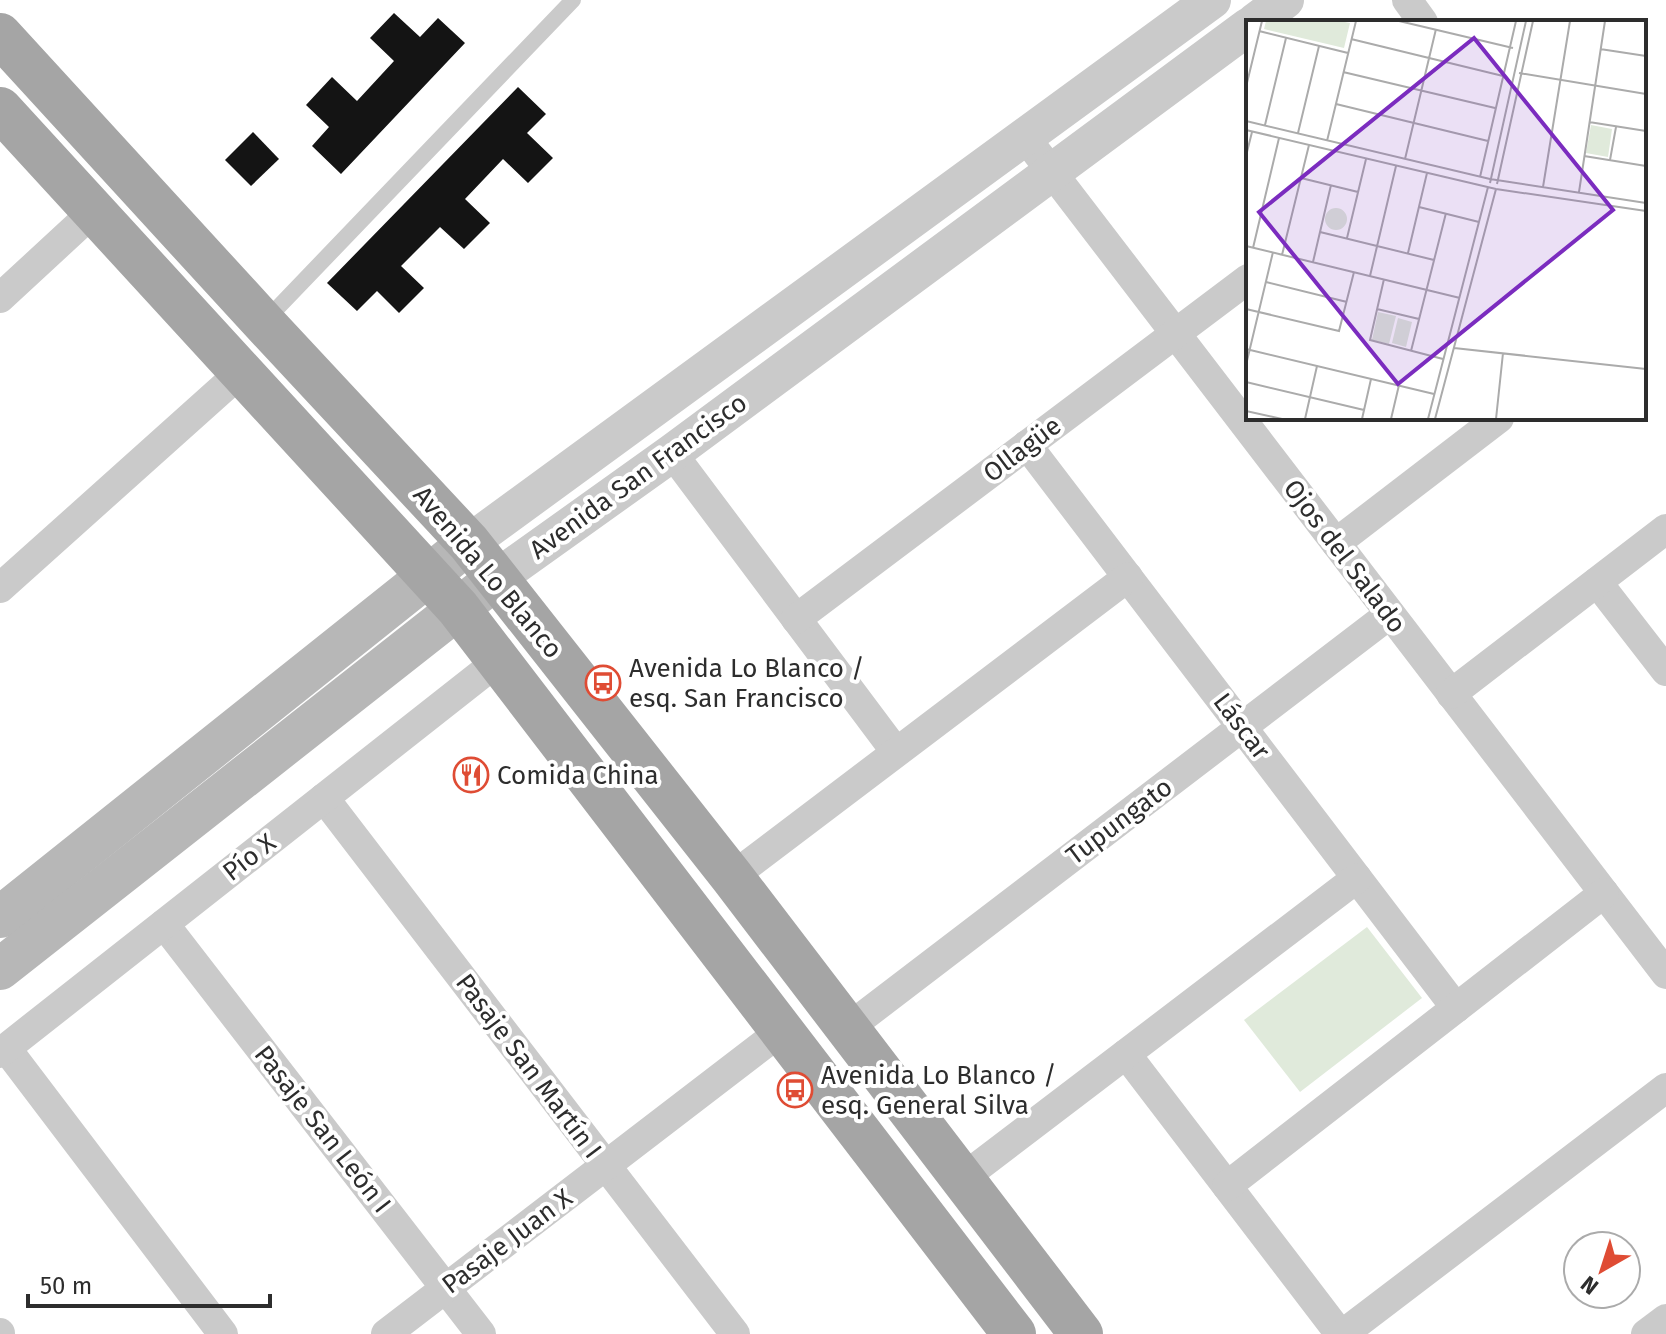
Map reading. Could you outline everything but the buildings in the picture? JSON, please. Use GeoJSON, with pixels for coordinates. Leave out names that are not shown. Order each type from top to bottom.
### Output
{"type":"FeatureCollection","features":[{"type":"Feature","properties":{"kind":"main road","name":"Avenida Lo Blanco"},"geometry":{"type":"LineString","coordinates":[[0,35],[469,543],[732,877],[1081,1334]]}},
{"type":"Feature","properties":{"kind":"main road","name":"Avenida Lo Blanco"},"geometry":{"type":"LineString","coordinates":[[0,109],[458,608],[1014,1334]]}},
{"type":"Feature","properties":{"kind":"main road","name":"Avenida San Francisco"},"geometry":{"type":"LineString","coordinates":[[0,917],[469,543]]}},
{"type":"Feature","properties":{"kind":"main road","name":"Avenida San Francisco"},"geometry":{"type":"LineString","coordinates":[[0,969],[497,578]]}},
{"type":"Feature","properties":{"kind":"street","name":"Avenida San Francisco"},"geometry":{"type":"LineString","coordinates":[[469,543],[1212,0]]}},
{"type":"Feature","properties":{"kind":"street"},"geometry":{"type":"LineString","coordinates":[[1258,20],[1285,0]]}},
{"type":"Feature","properties":{"kind":"street"},"geometry":{"type":"LineString","coordinates":[[1407,0],[1422,20]]}},
{"type":"Feature","properties":{"kind":"street","name":"Avenida San Francisco"},"geometry":{"type":"LineString","coordinates":[[497,578],[672,453],[1246,28]]}},
{"type":"Feature","properties":{"kind":"street","name":"Ojos del Salado"},"geometry":{"type":"LineString","coordinates":[[1025,137],[1666,974]]}},
{"type":"Feature","properties":{"kind":"street"},"geometry":{"type":"LineString","coordinates":[[0,298],[93,212]]}},
{"type":"Feature","properties":{"kind":"street","name":"Ollagüe"},"geometry":{"type":"LineString","coordinates":[[796,619],[1246,281]]}},
{"type":"Feature","properties":{"kind":"street"},"geometry":{"type":"LineString","coordinates":[[0,588],[241,372]]}},
{"type":"Feature","properties":{"kind":"street"},"geometry":{"type":"LineString","coordinates":[[1336,543],[1486,422]]}},
{"type":"Feature","properties":{"kind":"street","name":"Láscar"},"geometry":{"type":"LineString","coordinates":[[1027,445],[1456,1008]]}},
{"type":"Feature","properties":{"kind":"street"},"geometry":{"type":"LineString","coordinates":[[672,453],[896,752]]}},
{"type":"Feature","properties":{"kind":"street"},"geometry":{"type":"LineString","coordinates":[[1451,694],[1666,529]]}},
{"type":"Feature","properties":{"kind":"street"},"geometry":{"type":"LineString","coordinates":[[732,877],[1128,577]]}},
{"type":"Feature","properties":{"kind":"street"},"geometry":{"type":"LineString","coordinates":[[1597,582],[1666,671]]}},
{"type":"Feature","properties":{"kind":"street","name":"Tupungato"},"geometry":{"type":"LineString","coordinates":[[848,1028],[1390,614]]}},
{"type":"Feature","properties":{"kind":"street","name":"Pío X"},"geometry":{"type":"LineString","coordinates":[[3,1051],[498,661]]}},
{"type":"Feature","properties":{"kind":"street","name":"Pasaje San Martín I"},"geometry":{"type":"LineString","coordinates":[[324,798],[735,1334]]}},
{"type":"Feature","properties":{"kind":"street"},"geometry":{"type":"LineString","coordinates":[[963,1178],[1357,878]]}},
{"type":"Feature","properties":{"kind":"street"},"geometry":{"type":"LineString","coordinates":[[1227,1186],[1604,893]]}},
{"type":"Feature","properties":{"kind":"street","name":"Pasaje San León I"},"geometry":{"type":"LineString","coordinates":[[164,924],[481,1334]]}},
{"type":"Feature","properties":{"kind":"street","name":"Pasaje Juan X"},"geometry":{"type":"LineString","coordinates":[[386,1334],[781,1031]]}},
{"type":"Feature","properties":{"kind":"street"},"geometry":{"type":"LineString","coordinates":[[3,1051],[223,1334]]}},
{"type":"Feature","properties":{"kind":"street"},"geometry":{"type":"LineString","coordinates":[[1126,1054],[1342,1334],[1666,1088]]}},
{"type":"Feature","properties":{"kind":"street"},"geometry":{"type":"LineString","coordinates":[[1646,1334],[1666,1319]]}},
{"type":"Feature","properties":{"kind":"lane"},"geometry":{"type":"LineString","coordinates":[[263,322],[573,0]]}},
{"type":"Feature","properties":{"kind":"green space"},"geometry":{"type":"Polygon","coordinates":[[[1367,927],[1422,998],[1300,1092],[1244,1020],[1367,927]]]}},
{"type":"Feature","properties":{"kind":"place","name":"Avenida Lo Blanco / esq. San Francisco"},"geometry":{"type":"Point","coordinates":[603,683]}},
{"type":"Feature","properties":{"kind":"place","name":"Comida China"},"geometry":{"type":"Point","coordinates":[471,775]}},
{"type":"Feature","properties":{"kind":"place","name":"Avenida Lo Blanco / esq. General Silva"},"geometry":{"type":"Point","coordinates":[795,1090]}}]}
